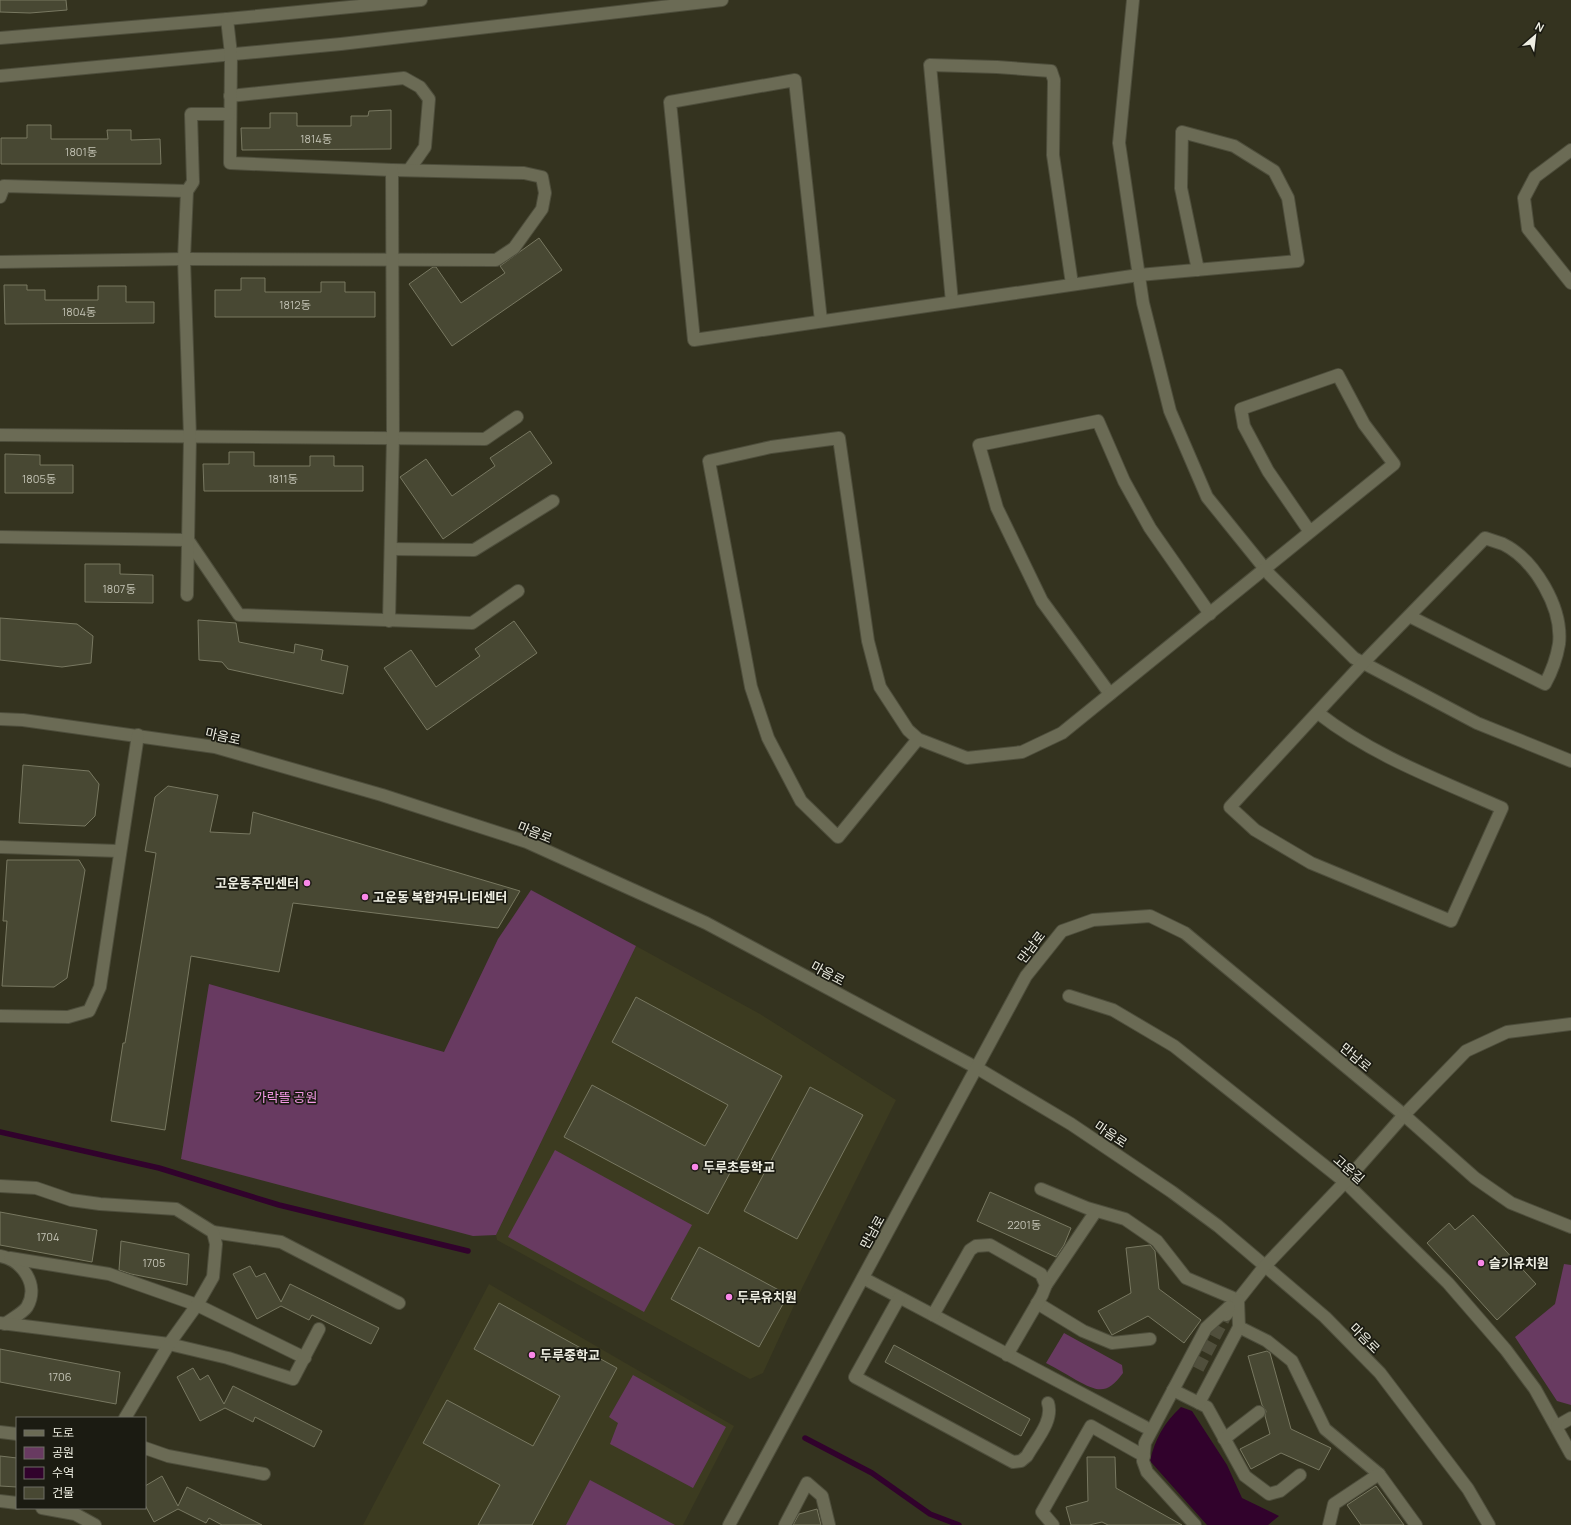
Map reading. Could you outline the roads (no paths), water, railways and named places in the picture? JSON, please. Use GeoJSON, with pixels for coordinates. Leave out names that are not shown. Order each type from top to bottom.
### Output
{"type":"FeatureCollection","features":[{"type":"Feature","properties":{"kind":"street"},"geometry":{"type":"LineString","coordinates":[[0,38],[227,20],[421,0]]}},
{"type":"Feature","properties":{"kind":"street"},"geometry":{"type":"LineString","coordinates":[[0,76],[341,44],[722,0]]}},
{"type":"Feature","properties":{"kind":"street"},"geometry":{"type":"LineString","coordinates":[[1133,0],[1119,143],[1143,303],[1170,411],[1207,497],[1265,569],[1354,658],[1477,723],[1571,761]]}},
{"type":"Feature","properties":{"kind":"street"},"geometry":{"type":"LineString","coordinates":[[0,262],[184,259],[496,260],[514,248],[542,209],[545,193],[542,177],[524,173],[392,170],[230,163],[229,114],[231,54],[227,20]]}},
{"type":"Feature","properties":{"kind":"street"},"geometry":{"type":"LineString","coordinates":[[952,302],[930,65],[997,67],[1051,72],[1054,80],[1053,155],[1072,284]]}},
{"type":"Feature","properties":{"kind":"street"},"geometry":{"type":"LineString","coordinates":[[230,96],[404,78],[420,87],[429,99],[425,147],[409,170]]}},
{"type":"Feature","properties":{"kind":"street"},"geometry":{"type":"LineString","coordinates":[[821,321],[795,80],[670,102],[694,340],[1139,275],[1198,270],[1298,261],[1288,198],[1274,171],[1234,146],[1182,132],[1181,188],[1198,270]]}},
{"type":"Feature","properties":{"kind":"street"},"geometry":{"type":"LineString","coordinates":[[187,595],[190,437],[184,259],[187,191],[193,182],[191,114],[229,114]]}},
{"type":"Feature","properties":{"kind":"street"},"geometry":{"type":"LineString","coordinates":[[1571,150],[1535,177],[1524,198],[1528,229],[1571,283]]}},
{"type":"Feature","properties":{"kind":"street"},"geometry":{"type":"LineString","coordinates":[[390,621],[393,437],[392,170]]}},
{"type":"Feature","properties":{"kind":"street"},"geometry":{"type":"LineString","coordinates":[[0,197],[4,186],[187,191]]}},
{"type":"Feature","properties":{"kind":"street"},"geometry":{"type":"LineString","coordinates":[[918,740],[838,837],[802,801],[768,738],[750,687],[709,461],[771,447],[839,438],[868,641],[880,687],[908,730],[918,740],[967,758],[1022,752],[1062,733],[1394,464],[1364,424],[1338,375],[1241,409],[1244,426],[1268,471],[1310,532]]}},
{"type":"Feature","properties":{"kind":"street"},"geometry":{"type":"LineString","coordinates":[[0,435],[393,437],[485,439],[517,417]]}},
{"type":"Feature","properties":{"kind":"street"},"geometry":{"type":"LineString","coordinates":[[1110,694],[1042,601],[997,508],[979,445],[1098,421],[1124,481],[1150,528],[1210,614]]}},
{"type":"Feature","properties":{"kind":"street"},"geometry":{"type":"LineString","coordinates":[[391,549],[474,550],[553,501]]}},
{"type":"Feature","properties":{"kind":"street"},"geometry":{"type":"LineString","coordinates":[[0,537],[188,540]]}},
{"type":"Feature","properties":{"kind":"street"},"geometry":{"type":"LineString","coordinates":[[1318,712],[1340,730],[1384,755],[1502,808],[1451,921],[1312,863],[1255,830],[1230,807],[1363,663],[1485,538],[1504,544],[1528,563],[1546,588],[1558,617],[1559,644],[1545,684],[1409,616]]}},
{"type":"Feature","properties":{"kind":"street"},"geometry":{"type":"LineString","coordinates":[[188,540],[239,616],[472,623],[518,591]]}},
{"type":"Feature","properties":{"kind":"street","name":"마음로"},"geometry":{"type":"LineString","coordinates":[[0,718],[215,747],[382,795],[527,842],[706,923],[977,1068],[1070,1124],[1172,1192],[1218,1226],[1264,1267],[1325,1317],[1380,1373],[1468,1489],[1489,1525]]}},
{"type":"Feature","properties":{"kind":"street"},"geometry":{"type":"LineString","coordinates":[[0,1016],[68,1017],[89,1010],[100,987],[119,851],[138,736]]}},
{"type":"Feature","properties":{"kind":"street"},"geometry":{"type":"LineString","coordinates":[[0,847],[119,851]]}},
{"type":"Feature","properties":{"kind":"street","name":"만남로"},"geometry":{"type":"LineString","coordinates":[[729,1525],[1026,976],[1062,931],[1093,920],[1150,916],[1185,933],[1404,1115],[1475,1178],[1511,1203],[1571,1227]]}},
{"type":"Feature","properties":{"kind":"street","name":"고운길"},"geometry":{"type":"LineString","coordinates":[[1069,996],[1113,1010],[1174,1046],[1345,1182],[1453,1289],[1506,1350],[1534,1390],[1571,1454]]}},
{"type":"Feature","properties":{"kind":"street"},"geometry":{"type":"LineString","coordinates":[[1226,1315],[1264,1267],[1345,1182],[1404,1115],[1466,1051],[1507,1032],[1571,1024]]}},
{"type":"Feature","properties":{"kind":"street"},"geometry":{"type":"LineString","coordinates":[[0,1186],[36,1188],[71,1200],[93,1203],[176,1209],[213,1232],[281,1242],[399,1303]]}},
{"type":"Feature","properties":{"kind":"street"},"geometry":{"type":"LineString","coordinates":[[1040,1189],[1096,1211],[1125,1219],[1157,1241],[1186,1278],[1238,1300]]}},
{"type":"Feature","properties":{"kind":"street"},"geometry":{"type":"LineString","coordinates":[[1008,1355],[1046,1285],[1096,1211]]}},
{"type":"Feature","properties":{"kind":"street"},"geometry":{"type":"LineString","coordinates":[[126,1417],[169,1344],[197,1305],[213,1276],[216,1244],[213,1232]]}},
{"type":"Feature","properties":{"kind":"street"},"geometry":{"type":"LineString","coordinates":[[933,1315],[966,1255],[976,1246],[990,1245],[1041,1274],[1046,1285]]}},
{"type":"Feature","properties":{"kind":"street"},"geometry":{"type":"LineString","coordinates":[[5,1257],[109,1274],[197,1305],[305,1358]]}},
{"type":"Feature","properties":{"kind":"street"},"geometry":{"type":"LineString","coordinates":[[2,1323],[27,1307],[31,1295],[32,1284],[22,1269],[5,1257]]}},
{"type":"Feature","properties":{"kind":"street"},"geometry":{"type":"LineString","coordinates":[[863,1278],[1145,1428]]}},
{"type":"Feature","properties":{"kind":"street"},"geometry":{"type":"LineString","coordinates":[[899,1298],[855,1377],[1013,1462],[1021,1461],[1030,1450],[1049,1418],[1050,1410],[1048,1404]]}},
{"type":"Feature","properties":{"kind":"street"},"geometry":{"type":"LineString","coordinates":[[1199,1403],[1239,1327],[1238,1300]]}},
{"type":"Feature","properties":{"kind":"street"},"geometry":{"type":"LineString","coordinates":[[1195,1525],[1147,1472],[1143,1461],[1145,1443],[1206,1328],[1238,1300]]}},
{"type":"Feature","properties":{"kind":"street"},"geometry":{"type":"LineString","coordinates":[[1037,1303],[1083,1331],[1112,1343],[1150,1339]]}},
{"type":"Feature","properties":{"kind":"street"},"geometry":{"type":"LineString","coordinates":[[2,1323],[169,1344],[228,1358],[293,1379],[319,1329]]}},
{"type":"Feature","properties":{"kind":"street"},"geometry":{"type":"LineString","coordinates":[[1239,1327],[1267,1341],[1292,1361],[1325,1429],[1379,1474],[1416,1525]]}},
{"type":"Feature","properties":{"kind":"street"},"geometry":{"type":"LineString","coordinates":[[1173,1390],[1207,1407],[1245,1476],[1269,1494],[1280,1491],[1300,1475]]}},
{"type":"Feature","properties":{"kind":"street"},"geometry":{"type":"LineString","coordinates":[[1224,1439],[1260,1412]]}},
{"type":"Feature","properties":{"kind":"street"},"geometry":{"type":"LineString","coordinates":[[1556,1426],[1571,1418]]}},
{"type":"Feature","properties":{"kind":"street"},"geometry":{"type":"LineString","coordinates":[[1053,1525],[1042,1512],[1091,1426],[1144,1456]]}},
{"type":"Feature","properties":{"kind":"street"},"geometry":{"type":"LineString","coordinates":[[0,1432],[16,1434]]}},
{"type":"Feature","properties":{"kind":"street"},"geometry":{"type":"LineString","coordinates":[[146,1448],[168,1456],[264,1474]]}},
{"type":"Feature","properties":{"kind":"street"},"geometry":{"type":"LineString","coordinates":[[1330,1525],[1334,1504],[1379,1474]]}},
{"type":"Feature","properties":{"kind":"street"},"geometry":{"type":"LineString","coordinates":[[785,1525],[807,1483],[822,1496],[830,1525]]}},
{"type":"Feature","properties":{"kind":"street"},"geometry":{"type":"LineString","coordinates":[[0,1501],[16,1503]]}},
{"type":"Feature","properties":{"kind":"street"},"geometry":{"type":"LineString","coordinates":[[48,1509],[75,1514],[95,1525]]}},
{"type":"Feature","properties":{"kind":"water"},"geometry":{"type":"Polygon","coordinates":[[[1181,1407],[1192,1411],[1227,1465],[1242,1498],[1279,1516],[1268,1525],[1207,1525],[1150,1461],[1158,1438],[1165,1425],[1181,1407]]]}},
{"type":"Feature","properties":{"kind":"waterway"},"geometry":{"type":"LineString","coordinates":[[0,1132],[159,1168],[279,1205],[468,1251]]}},
{"type":"Feature","properties":{"kind":"waterway"},"geometry":{"type":"LineString","coordinates":[[805,1438],[872,1473],[930,1514],[959,1525]]}},
{"type":"Feature","properties":{"kind":"tunnel"},"geometry":{"type":"LineString","coordinates":[[1198,1369],[1226,1315]]}},
{"type":"Feature","properties":{"kind":"place","name":"고운동주민센터"},"geometry":{"type":"Point","coordinates":[307,883]}},
{"type":"Feature","properties":{"kind":"place","name":"고운동 복합커뮤니티센터"},"geometry":{"type":"Point","coordinates":[365,897]}},
{"type":"Feature","properties":{"kind":"place","name":"두루초등학교"},"geometry":{"type":"Point","coordinates":[695,1167]}},
{"type":"Feature","properties":{"kind":"place","name":"슬기유치원"},"geometry":{"type":"Point","coordinates":[1481,1263]}},
{"type":"Feature","properties":{"kind":"place","name":"두루유치원"},"geometry":{"type":"Point","coordinates":[729,1297]}},
{"type":"Feature","properties":{"kind":"place","name":"두루중학교"},"geometry":{"type":"Point","coordinates":[532,1355]}},
{"type":"Feature","properties":{"kind":"park label","name":"가락뜰 공원"},"geometry":{"type":"Point","coordinates":[286,1097]}}]}
